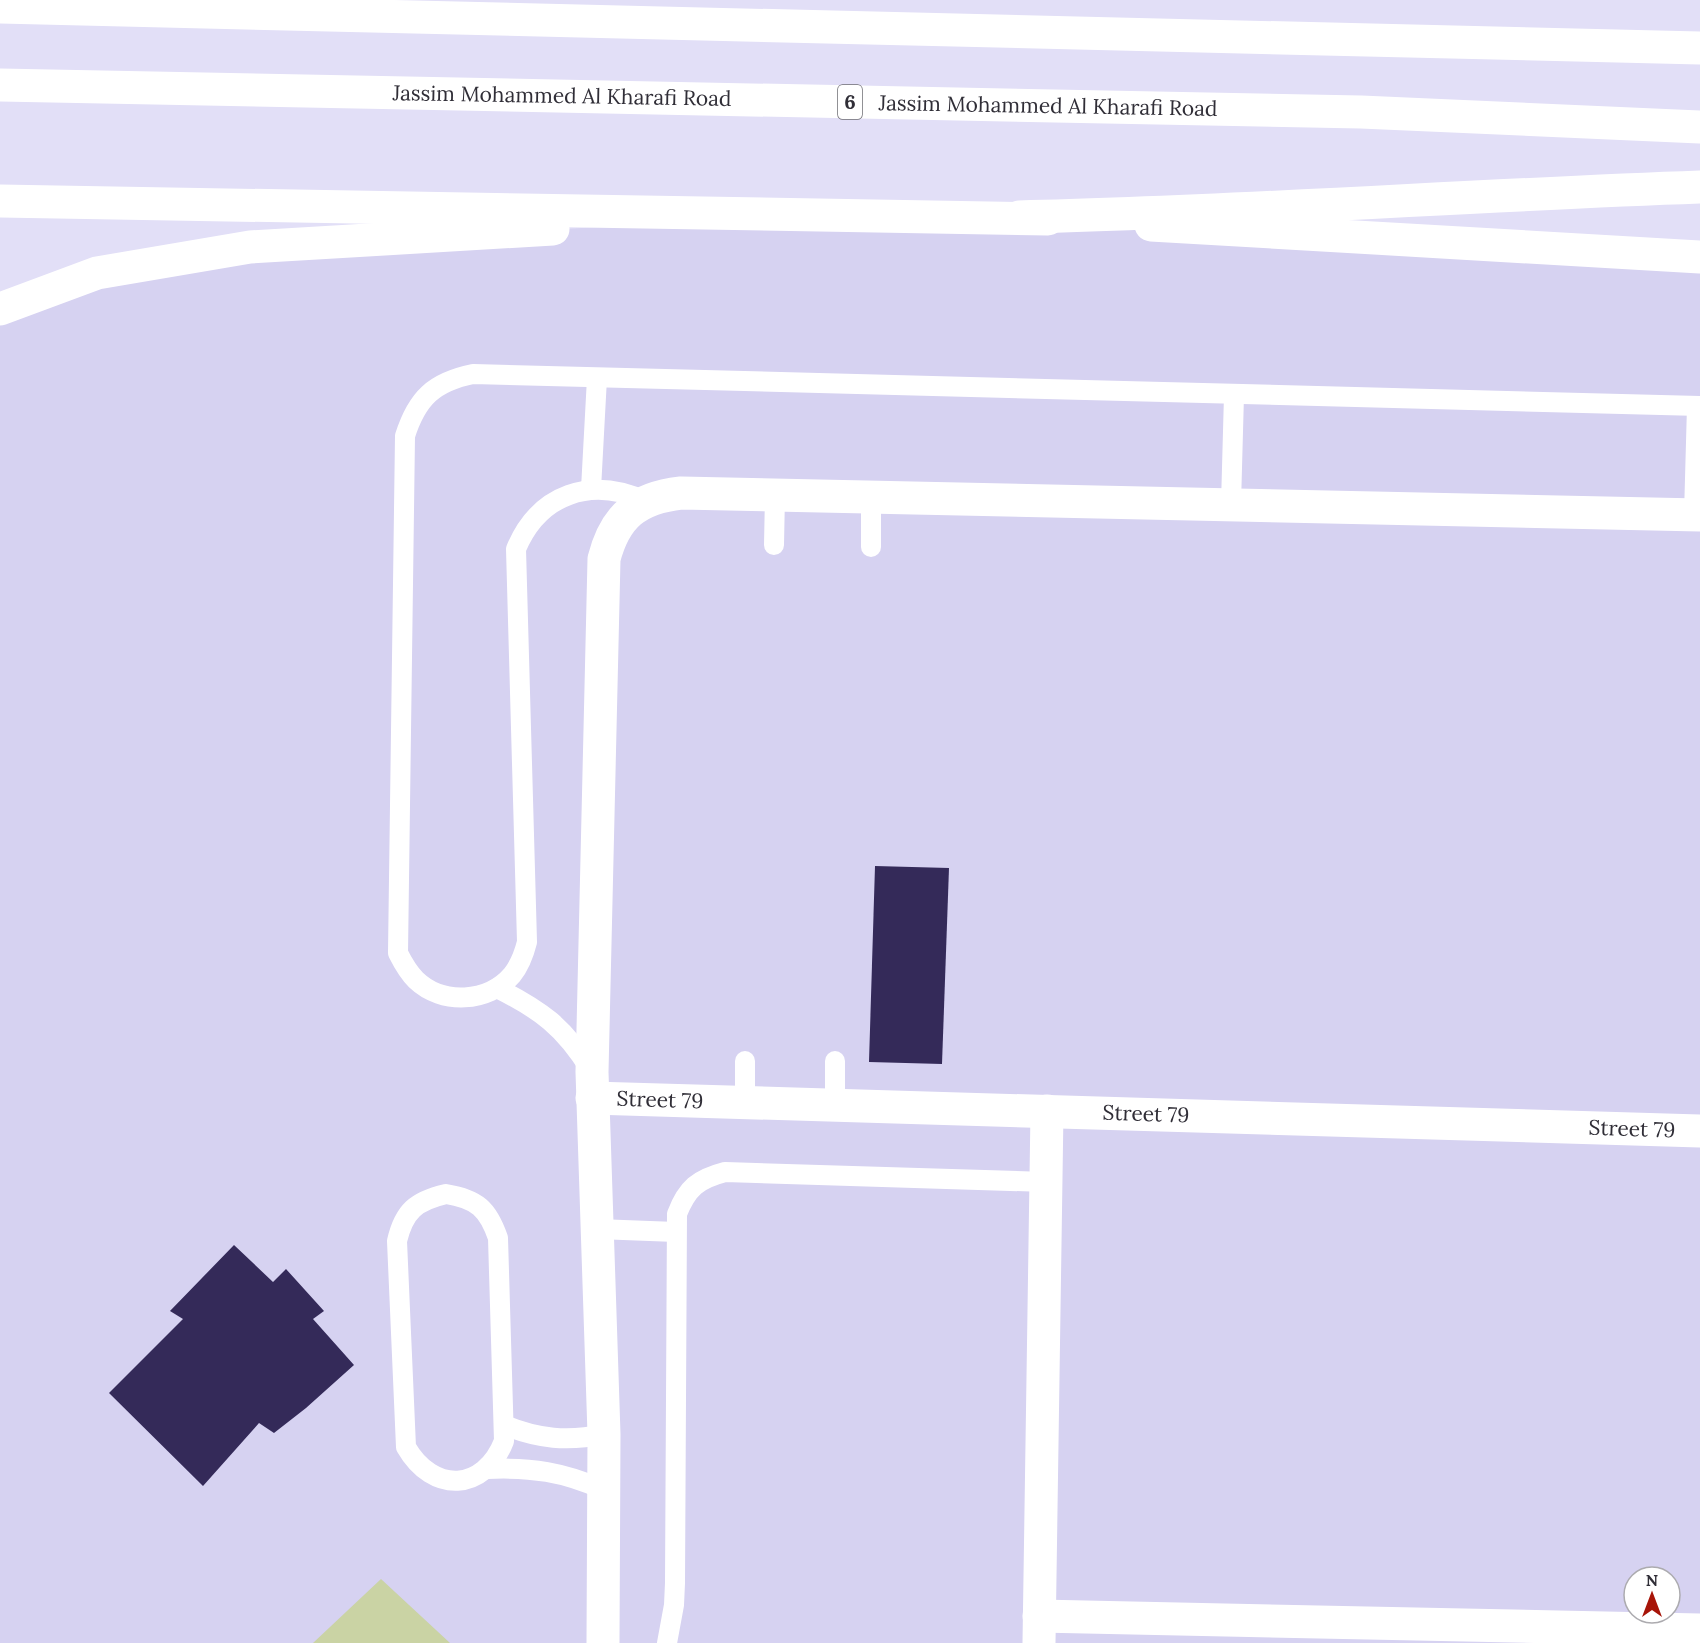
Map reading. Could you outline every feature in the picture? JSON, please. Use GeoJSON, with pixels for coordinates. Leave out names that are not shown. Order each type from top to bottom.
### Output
{"type":"FeatureCollection","features":[{"type":"Feature","properties":{"kind":"main road"},"geometry":{"type":"LineString","coordinates":[[0,7],[1700,48]]}},
{"type":"Feature","properties":{"kind":"main road","name":"Jassim Mohammed Al Kharafi Road"},"geometry":{"type":"LineString","coordinates":[[0,84],[1361,112],[1700,127]]}},
{"type":"Feature","properties":{"kind":"main road"},"geometry":{"type":"LineString","coordinates":[[0,201],[1018,217],[1131,214],[1529,193],[1700,187]]}},
{"type":"Feature","properties":{"kind":"main road"},"geometry":{"type":"LineString","coordinates":[[0,309],[97,273],[250,247],[826,214]]}},
{"type":"Feature","properties":{"kind":"main road"},"geometry":{"type":"LineString","coordinates":[[1018,217],[1700,257]]}},
{"type":"Feature","properties":{"kind":"main road"},"geometry":{"type":"LineString","coordinates":[[603,1643],[604,1434],[592,1085],[604,560],[617,525],[630,511],[645,501],[662,495],[681,493],[1697,515]]}},
{"type":"Feature","properties":{"kind":"main road","name":"Street 79"},"geometry":{"type":"LineString","coordinates":[[592,1085],[745,1102],[1700,1131]]}},
{"type":"Feature","properties":{"kind":"main road"},"geometry":{"type":"LineString","coordinates":[[1047,1111],[1039,1629],[1700,1630]]}},
{"type":"Feature","properties":{"kind":"lane"},"geometry":{"type":"LineString","coordinates":[[645,501],[619,491],[591,489],[573,493],[541,511],[530,522],[516,549],[527,942],[522,960],[512,976],[497,988],[480,995],[463,998],[430,991],[405,968],[398,953],[405,436],[411,418],[422,401],[436,387],[454,378],[473,374],[1699,406],[1697,515]]}},
{"type":"Feature","properties":{"kind":"lane"},"geometry":{"type":"LineString","coordinates":[[591,489],[597,378]]}},
{"type":"Feature","properties":{"kind":"lane"},"geometry":{"type":"LineString","coordinates":[[1231,504],[1234,395]]}},
{"type":"Feature","properties":{"kind":"lane"},"geometry":{"type":"LineString","coordinates":[[774,545],[775,495]]}},
{"type":"Feature","properties":{"kind":"lane"},"geometry":{"type":"LineString","coordinates":[[871,497],[871,547]]}},
{"type":"Feature","properties":{"kind":"lane"},"geometry":{"type":"LineString","coordinates":[[497,988],[526,1002],[552,1021],[575,1045],[592,1085]]}},
{"type":"Feature","properties":{"kind":"lane"},"geometry":{"type":"LineString","coordinates":[[745,1061],[745,1102]]}},
{"type":"Feature","properties":{"kind":"lane"},"geometry":{"type":"LineString","coordinates":[[835,1061],[835,1105]]}},
{"type":"Feature","properties":{"kind":"lane"},"geometry":{"type":"LineString","coordinates":[[667,1643],[674,1605],[675,1583],[677,1214],[683,1199],[693,1185],[708,1176],[725,1172],[1046,1182]]}},
{"type":"Feature","properties":{"kind":"lane"},"geometry":{"type":"LineString","coordinates":[[446,1194],[464,1197],[481,1206],[492,1221],[498,1238],[504,1441],[498,1456],[488,1469],[474,1477],[458,1481],[442,1479],[426,1472],[415,1462],[406,1447],[397,1241],[401,1223],[412,1208],[428,1198],[446,1194]]}},
{"type":"Feature","properties":{"kind":"lane"},"geometry":{"type":"LineString","coordinates":[[597,1229],[676,1232]]}},
{"type":"Feature","properties":{"kind":"lane"},"geometry":{"type":"LineString","coordinates":[[504,1425],[543,1438],[584,1438],[604,1434]]}},
{"type":"Feature","properties":{"kind":"lane"},"geometry":{"type":"LineString","coordinates":[[488,1469],[535,1469],[582,1480],[603,1490]]}},
{"type":"Feature","properties":{"kind":"shaded area"},"geometry":{"type":"Polygon","coordinates":[[[826,214],[1700,257],[1700,1643],[0,1643],[0,309],[250,247],[826,214]]]}},
{"type":"Feature","properties":{"kind":"green space"},"geometry":{"type":"Polygon","coordinates":[[[381,1579],[450,1643],[313,1643],[381,1579]]]}},
{"type":"Feature","properties":{"kind":"building"},"geometry":{"type":"Polygon","coordinates":[[[875,866],[949,868],[942,1064],[869,1062],[875,866]]]}},
{"type":"Feature","properties":{"kind":"building"},"geometry":{"type":"Polygon","coordinates":[[[234,1245],[273,1282],[286,1269],[324,1311],[313,1319],[354,1365],[274,1433],[259,1423],[203,1486],[109,1393],[183,1319],[170,1311],[234,1245]]]}}]}
